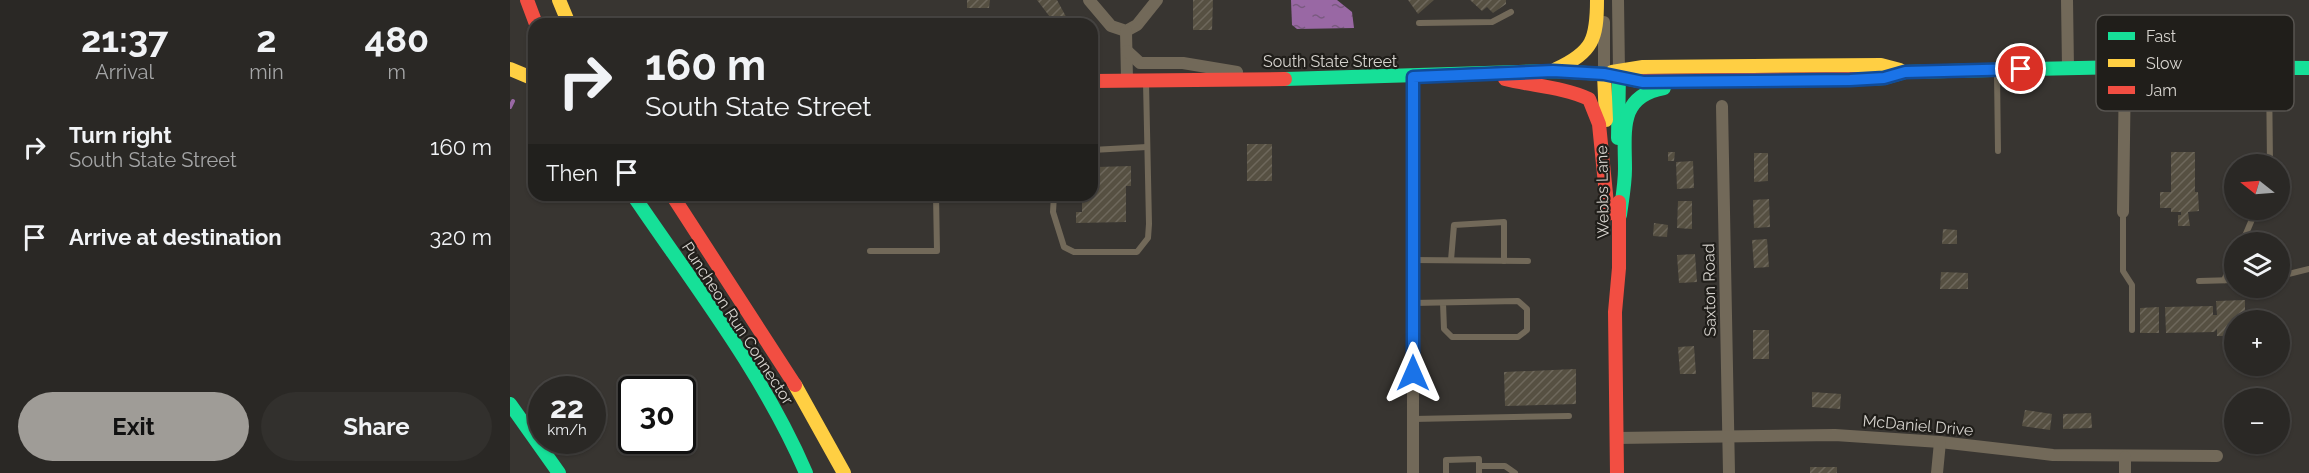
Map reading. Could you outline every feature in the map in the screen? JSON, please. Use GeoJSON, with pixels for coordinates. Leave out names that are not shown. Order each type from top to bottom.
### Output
{"type":"FeatureCollection","features":[{"type":"Feature","properties":{"kind":"main road"},"geometry":{"type":"LineString","coordinates":[[527,0],[534,18]]}},
{"type":"Feature","properties":{"kind":"main road"},"geometry":{"type":"LineString","coordinates":[[560,0],[567,18]]}},
{"type":"Feature","properties":{"kind":"main road"},"geometry":{"type":"LineString","coordinates":[[1553,71],[1582,57],[1593,43],[1597,35],[1596,0]]}},
{"type":"Feature","properties":{"kind":"main road","name":"South State Street"},"geometry":{"type":"LineString","coordinates":[[1098,81],[1413,77],[1553,71],[1619,74],[1643,67],[1881,65],[1905,72]]}},
{"type":"Feature","properties":{"kind":"main road","name":"South State Street"},"geometry":{"type":"LineString","coordinates":[[1619,74],[1643,82],[1786,81],[1884,78],[1905,72],[2096,68]]}},
{"type":"Feature","properties":{"kind":"main road"},"geometry":{"type":"LineString","coordinates":[[510,69],[528,76]]}},
{"type":"Feature","properties":{"kind":"main road"},"geometry":{"type":"LineString","coordinates":[[1482,74],[1548,89],[1569,90],[1588,99],[1599,124],[1614,214]]}},
{"type":"Feature","properties":{"kind":"main road","name":"Webbs Lane"},"geometry":{"type":"LineString","coordinates":[[1604,74],[1614,214]]}},
{"type":"Feature","properties":{"kind":"main road","name":"Webbs Lane"},"geometry":{"type":"LineString","coordinates":[[1617,473],[1614,214],[1619,74]]}},
{"type":"Feature","properties":{"kind":"main road"},"geometry":{"type":"LineString","coordinates":[[510,81],[528,83]]}},
{"type":"Feature","properties":{"kind":"main road"},"geometry":{"type":"LineString","coordinates":[[1614,214],[1625,172],[1626,121],[1636,97],[1652,89],[1742,87],[1786,81]]}},
{"type":"Feature","properties":{"kind":"main road","name":"Puncheon Run Connector"},"geometry":{"type":"LineString","coordinates":[[637,201],[753,373],[790,436],[806,473]]}},
{"type":"Feature","properties":{"kind":"main road","name":"Puncheon Run Connector"},"geometry":{"type":"LineString","coordinates":[[676,201],[780,360],[822,430],[844,473]]}},
{"type":"Feature","properties":{"kind":"main road"},"geometry":{"type":"LineString","coordinates":[[510,404],[559,473]]}},
{"type":"Feature","properties":{"kind":"street"},"geometry":{"type":"LineString","coordinates":[[1089,0],[1111,26],[1126,32]]}},
{"type":"Feature","properties":{"kind":"street"},"geometry":{"type":"LineString","coordinates":[[1126,32],[1137,25],[1157,0]]}},
{"type":"Feature","properties":{"kind":"street"},"geometry":{"type":"LineString","coordinates":[[1604,0],[1604,74]]}},
{"type":"Feature","properties":{"kind":"street"},"geometry":{"type":"LineString","coordinates":[[1618,0],[1619,74]]}},
{"type":"Feature","properties":{"kind":"street"},"geometry":{"type":"LineString","coordinates":[[2067,0],[2068,68]]}},
{"type":"Feature","properties":{"kind":"street"},"geometry":{"type":"LineString","coordinates":[[1126,32],[1127,79]]}},
{"type":"Feature","properties":{"kind":"street"},"geometry":{"type":"LineString","coordinates":[[1127,51],[1140,63],[1183,63],[1273,78]]}},
{"type":"Feature","properties":{"kind":"street"},"geometry":{"type":"LineString","coordinates":[[1413,77],[1413,473]]}},
{"type":"Feature","properties":{"kind":"street","name":"Saxton Road"},"geometry":{"type":"LineString","coordinates":[[1722,106],[1729,473]]}},
{"type":"Feature","properties":{"kind":"street"},"geometry":{"type":"LineString","coordinates":[[2123,212],[2124,111]]}},
{"type":"Feature","properties":{"kind":"street","name":"McDaniel Drive"},"geometry":{"type":"LineString","coordinates":[[1616,438],[1835,435],[1940,442],[2053,455],[2217,456]]}},
{"type":"Feature","properties":{"kind":"street"},"geometry":{"type":"LineString","coordinates":[[1937,473],[1940,442]]}},
{"type":"Feature","properties":{"kind":"street"},"geometry":{"type":"LineString","coordinates":[[2125,457],[2125,473]]}},
{"type":"Feature","properties":{"kind":"lane"},"geometry":{"type":"LineString","coordinates":[[1419,23],[1438,25],[1492,22],[1511,12]]}},
{"type":"Feature","properties":{"kind":"lane"},"geometry":{"type":"LineString","coordinates":[[1997,70],[1998,151]]}},
{"type":"Feature","properties":{"kind":"lane"},"geometry":{"type":"LineString","coordinates":[[1054,201],[1053,212],[1064,247],[1074,252],[1137,252],[1148,238],[1146,79]]}},
{"type":"Feature","properties":{"kind":"lane"},"geometry":{"type":"LineString","coordinates":[[2269,111],[2270,154]]}},
{"type":"Feature","properties":{"kind":"lane"},"geometry":{"type":"LineString","coordinates":[[1098,150],[1147,147]]}},
{"type":"Feature","properties":{"kind":"lane"},"geometry":{"type":"LineString","coordinates":[[870,251],[937,251],[936,201]]}},
{"type":"Feature","properties":{"kind":"lane"},"geometry":{"type":"LineString","coordinates":[[2123,212],[2123,271],[2132,285],[2132,330]]}},
{"type":"Feature","properties":{"kind":"lane"},"geometry":{"type":"LineString","coordinates":[[1451,260],[1454,225],[1504,222],[1504,261]]}},
{"type":"Feature","properties":{"kind":"lane"},"geometry":{"type":"LineString","coordinates":[[1413,260],[1528,261]]}},
{"type":"Feature","properties":{"kind":"lane"},"geometry":{"type":"LineString","coordinates":[[2290,274],[2309,269]]}},
{"type":"Feature","properties":{"kind":"lane"},"geometry":{"type":"LineString","coordinates":[[2199,280],[2224,280]]}},
{"type":"Feature","properties":{"kind":"lane"},"geometry":{"type":"LineString","coordinates":[[1413,303],[1518,301],[1527,309],[1527,330],[1518,337],[1452,337],[1444,329],[1443,303]]}},
{"type":"Feature","properties":{"kind":"lane"},"geometry":{"type":"LineString","coordinates":[[1413,419],[1569,416]]}},
{"type":"Feature","properties":{"kind":"lane"},"geometry":{"type":"LineString","coordinates":[[1446,473],[1446,460],[1479,459],[1479,469],[1505,466],[1515,473]]}},
{"type":"Feature","properties":{"kind":"water"},"geometry":{"type":"Polygon","coordinates":[[[1291,0],[1337,0],[1352,12],[1354,28],[1297,29],[1292,25],[1291,0]]]}},
{"type":"Feature","properties":{"kind":"building"},"geometry":{"type":"Polygon","coordinates":[[[967,0],[990,0],[989,8],[967,8],[967,0]]]}},
{"type":"Feature","properties":{"kind":"building"},"geometry":{"type":"Polygon","coordinates":[[[1037,0],[1057,0],[1067,18],[1051,18],[1037,0]]]}},
{"type":"Feature","properties":{"kind":"building"},"geometry":{"type":"Polygon","coordinates":[[[1193,0],[1213,0],[1212,30],[1193,30],[1193,0]]]}},
{"type":"Feature","properties":{"kind":"building"},"geometry":{"type":"Polygon","coordinates":[[[1408,0],[1434,0],[1418,14],[1408,0]]]}},
{"type":"Feature","properties":{"kind":"building"},"geometry":{"type":"Polygon","coordinates":[[[1470,0],[1506,0],[1506,4],[1493,13],[1487,7],[1482,11],[1470,0]]]}},
{"type":"Feature","properties":{"kind":"building"},"geometry":{"type":"Polygon","coordinates":[[[1247,144],[1272,144],[1272,181],[1247,181],[1247,144]]]}},
{"type":"Feature","properties":{"kind":"building"},"geometry":{"type":"Polygon","coordinates":[[[1668,152],[1675,152],[1674,161],[1668,161],[1668,152]]]}},
{"type":"Feature","properties":{"kind":"building"},"geometry":{"type":"Polygon","coordinates":[[[2171,152],[2195,152],[2195,192],[2198,192],[2199,211],[2188,212],[2190,226],[2178,226],[2178,215],[2181,215],[2181,212],[2171,212],[2171,208],[2160,208],[2160,192],[2171,192],[2171,152]]]}},
{"type":"Feature","properties":{"kind":"building"},"geometry":{"type":"Polygon","coordinates":[[[1754,153],[1768,153],[1768,181],[1754,182],[1754,153]]]}},
{"type":"Feature","properties":{"kind":"building"},"geometry":{"type":"Polygon","coordinates":[[[1693,161],[1694,188],[1677,189],[1676,162],[1693,161]]]}},
{"type":"Feature","properties":{"kind":"building"},"geometry":{"type":"Polygon","coordinates":[[[1131,166],[1131,186],[1126,186],[1126,222],[1076,223],[1076,212],[1082,212],[1082,201],[1098,201],[1098,167],[1131,166]]]}},
{"type":"Feature","properties":{"kind":"building"},"geometry":{"type":"Polygon","coordinates":[[[1769,199],[1770,227],[1754,228],[1753,200],[1769,199]]]}},
{"type":"Feature","properties":{"kind":"building"},"geometry":{"type":"Polygon","coordinates":[[[1678,201],[1692,201],[1692,229],[1677,228],[1678,201]]]}},
{"type":"Feature","properties":{"kind":"building"},"geometry":{"type":"Polygon","coordinates":[[[1654,223],[1668,225],[1667,237],[1653,236],[1654,223]]]}},
{"type":"Feature","properties":{"kind":"building"},"geometry":{"type":"Polygon","coordinates":[[[1943,229],[1957,230],[1957,244],[1942,244],[1943,229]]]}},
{"type":"Feature","properties":{"kind":"building"},"geometry":{"type":"Polygon","coordinates":[[[1767,239],[1769,267],[1754,268],[1752,240],[1767,239]]]}},
{"type":"Feature","properties":{"kind":"building"},"geometry":{"type":"Polygon","coordinates":[[[1695,254],[1697,282],[1679,283],[1677,255],[1695,254]]]}},
{"type":"Feature","properties":{"kind":"building"},"geometry":{"type":"Polygon","coordinates":[[[1941,272],[1968,273],[1968,289],[1940,289],[1941,272]]]}},
{"type":"Feature","properties":{"kind":"building"},"geometry":{"type":"Polygon","coordinates":[[[2245,300],[2245,310],[2224,310],[2224,336],[2217,336],[2217,329],[2214,332],[2166,333],[2165,307],[2213,306],[2213,315],[2217,315],[2216,301],[2245,300]]]}},
{"type":"Feature","properties":{"kind":"building"},"geometry":{"type":"Polygon","coordinates":[[[2159,307],[2159,333],[2140,333],[2140,308],[2159,307]]]}},
{"type":"Feature","properties":{"kind":"building"},"geometry":{"type":"Polygon","coordinates":[[[1753,330],[1769,330],[1769,359],[1753,359],[1753,330]]]}},
{"type":"Feature","properties":{"kind":"building"},"geometry":{"type":"Polygon","coordinates":[[[1694,346],[1696,374],[1680,374],[1678,347],[1694,346]]]}},
{"type":"Feature","properties":{"kind":"building"},"geometry":{"type":"Polygon","coordinates":[[[1576,369],[1576,404],[1505,406],[1504,372],[1576,369]]]}},
{"type":"Feature","properties":{"kind":"building"},"geometry":{"type":"Polygon","coordinates":[[[1812,392],[1841,394],[1840,409],[1812,407],[1812,392]]]}},
{"type":"Feature","properties":{"kind":"building"},"geometry":{"type":"Polygon","coordinates":[[[2025,410],[2052,414],[2050,430],[2022,426],[2025,410]]]}},
{"type":"Feature","properties":{"kind":"building"},"geometry":{"type":"Polygon","coordinates":[[[2091,413],[2092,428],[2063,429],[2063,414],[2091,413]]]}},
{"type":"Feature","properties":{"kind":"building"},"geometry":{"type":"Polygon","coordinates":[[[1810,467],[1837,467],[1837,473],[1810,473],[1810,467]]]}},
{"type":"Feature","properties":{"kind":"waterway"},"geometry":{"type":"LineString","coordinates":[[510,107],[513,101]]}},
{"type":"Feature","properties":{"kind":"traffic: fast"},"geometry":{"type":"LineString","coordinates":[[1866,79],[1884,78],[1905,72],[2096,68]]}},
{"type":"Feature","properties":{"kind":"traffic: fast"},"geometry":{"type":"LineString","coordinates":[[2294,68],[2309,68]]}},
{"type":"Feature","properties":{"kind":"traffic: fast"},"geometry":{"type":"LineString","coordinates":[[1285,79],[1553,71],[1604,74],[1638,81]]}},
{"type":"Feature","properties":{"kind":"traffic: fast"},"geometry":{"type":"LineString","coordinates":[[1618,138],[1619,71]]}},
{"type":"Feature","properties":{"kind":"traffic: fast"},"geometry":{"type":"LineString","coordinates":[[1620,215],[1627,117],[1631,107],[1638,99],[1649,92],[1664,88]]}},
{"type":"Feature","properties":{"kind":"traffic: fast"},"geometry":{"type":"LineString","coordinates":[[637,201],[748,365],[789,436],[806,473]]}},
{"type":"Feature","properties":{"kind":"traffic: fast"},"geometry":{"type":"LineString","coordinates":[[510,404],[559,473]]}},
{"type":"Feature","properties":{"kind":"traffic: slow"},"geometry":{"type":"LineString","coordinates":[[559,0],[566,18]]}},
{"type":"Feature","properties":{"kind":"traffic: slow"},"geometry":{"type":"LineString","coordinates":[[1556,69],[1578,57],[1590,43],[1596,25],[1597,0]]}},
{"type":"Feature","properties":{"kind":"traffic: slow"},"geometry":{"type":"LineString","coordinates":[[1612,72],[1643,67],[1881,65],[1900,70]]}},
{"type":"Feature","properties":{"kind":"traffic: slow"},"geometry":{"type":"LineString","coordinates":[[510,69],[528,76]]}},
{"type":"Feature","properties":{"kind":"traffic: slow"},"geometry":{"type":"LineString","coordinates":[[1604,74],[1606,120]]}},
{"type":"Feature","properties":{"kind":"traffic: slow"},"geometry":{"type":"LineString","coordinates":[[795,385],[844,473]]}},
{"type":"Feature","properties":{"kind":"traffic: jam"},"geometry":{"type":"LineString","coordinates":[[527,0],[534,18]]}},
{"type":"Feature","properties":{"kind":"traffic: jam"},"geometry":{"type":"LineString","coordinates":[[1098,81],[1285,79]]}},
{"type":"Feature","properties":{"kind":"traffic: jam"},"geometry":{"type":"LineString","coordinates":[[1505,79],[1558,89],[1589,99],[1599,124],[1608,214]]}},
{"type":"Feature","properties":{"kind":"traffic: jam"},"geometry":{"type":"LineString","coordinates":[[1638,81],[1866,79]]}},
{"type":"Feature","properties":{"kind":"traffic: jam"},"geometry":{"type":"LineString","coordinates":[[676,201],[795,385]]}},
{"type":"Feature","properties":{"kind":"traffic: jam"},"geometry":{"type":"LineString","coordinates":[[1617,473],[1615,312],[1619,268],[1619,202]]}},
{"type":"Feature","properties":{"kind":"route"},"geometry":{"type":"LineString","coordinates":[[1413,373],[1413,77],[1553,71],[1604,74],[1643,82],[1850,80],[1884,78],[1905,72],[2021,69]]}}]}
